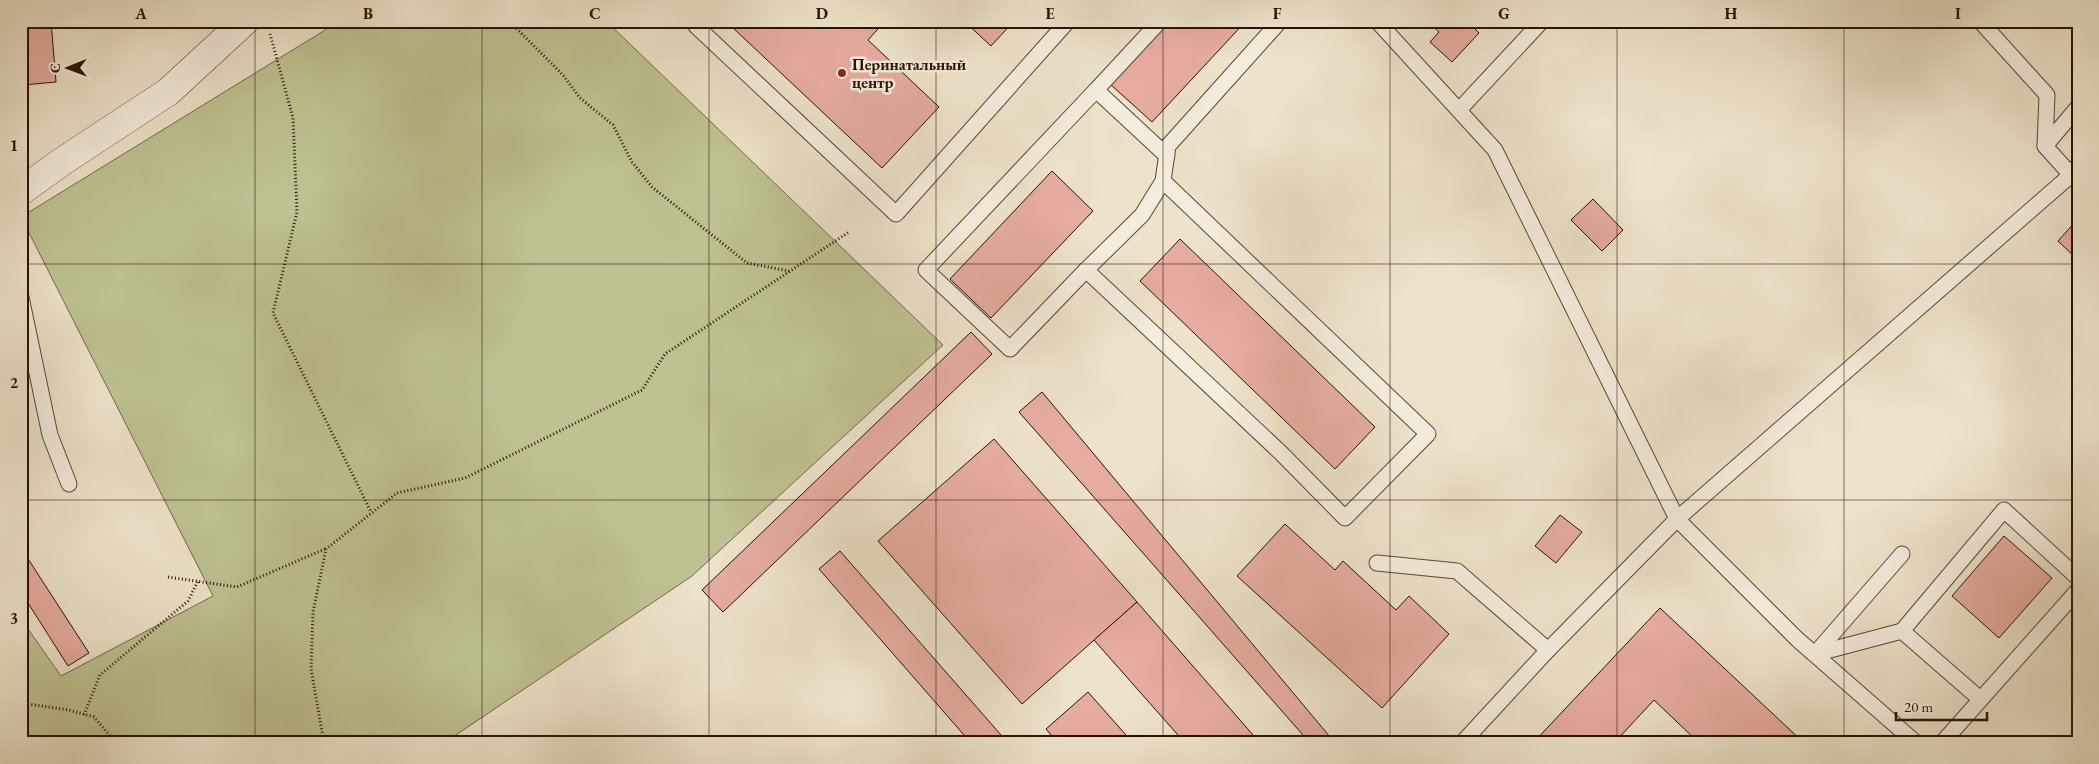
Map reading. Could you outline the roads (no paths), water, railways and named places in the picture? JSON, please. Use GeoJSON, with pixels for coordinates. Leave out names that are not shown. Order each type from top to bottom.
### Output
{"type":"FeatureCollection","features":[{"type":"Feature","properties":{"kind":"street"},"geometry":{"type":"LineString","coordinates":[[21,191],[168,92],[257,26]]}},
{"type":"Feature","properties":{"kind":"lane"},"geometry":{"type":"LineString","coordinates":[[700,21],[696,26],[896,214],[1068,21]]}},
{"type":"Feature","properties":{"kind":"lane"},"geometry":{"type":"LineString","coordinates":[[1160,21],[926,270],[1010,349],[1142,215],[1163,181],[1168,146],[1280,21]]}},
{"type":"Feature","properties":{"kind":"lane"},"geometry":{"type":"LineString","coordinates":[[1377,21],[1495,150],[1677,519],[1797,639],[1916,743]]}},
{"type":"Feature","properties":{"kind":"lane"},"geometry":{"type":"LineString","coordinates":[[1458,110],[1542,21]]}},
{"type":"Feature","properties":{"kind":"lane"},"geometry":{"type":"LineString","coordinates":[[1980,21],[2047,95],[2045,146]]}},
{"type":"Feature","properties":{"kind":"lane"},"geometry":{"type":"LineString","coordinates":[[1096,90],[1167,156]]}},
{"type":"Feature","properties":{"kind":"lane"},"geometry":{"type":"LineString","coordinates":[[2045,146],[2078,107]]}},
{"type":"Feature","properties":{"kind":"lane"},"geometry":{"type":"LineString","coordinates":[[1462,743],[1548,650],[1677,519],[2075,173],[2045,146]]}},
{"type":"Feature","properties":{"kind":"lane"},"geometry":{"type":"LineString","coordinates":[[1086,270],[1280,453],[1345,518],[1428,434],[1163,181]]}},
{"type":"Feature","properties":{"kind":"lane"},"geometry":{"type":"LineString","coordinates":[[21,296],[50,435],[69,484]]}},
{"type":"Feature","properties":{"kind":"lane"},"geometry":{"type":"LineString","coordinates":[[1815,654],[1902,631],[2004,510],[2078,578]]}},
{"type":"Feature","properties":{"kind":"lane"},"geometry":{"type":"LineString","coordinates":[[1815,654],[1902,554]]}},
{"type":"Feature","properties":{"kind":"lane"},"geometry":{"type":"LineString","coordinates":[[1378,563],[1457,571],[1548,650]]}},
{"type":"Feature","properties":{"kind":"lane"},"geometry":{"type":"LineString","coordinates":[[1942,743],[2078,590]]}},
{"type":"Feature","properties":{"kind":"lane"},"geometry":{"type":"LineString","coordinates":[[1902,631],[1980,699]]}},
{"type":"Feature","properties":{"kind":"place","name":"Перинатальный центр"},"geometry":{"type":"Point","coordinates":[842,73]}}]}
